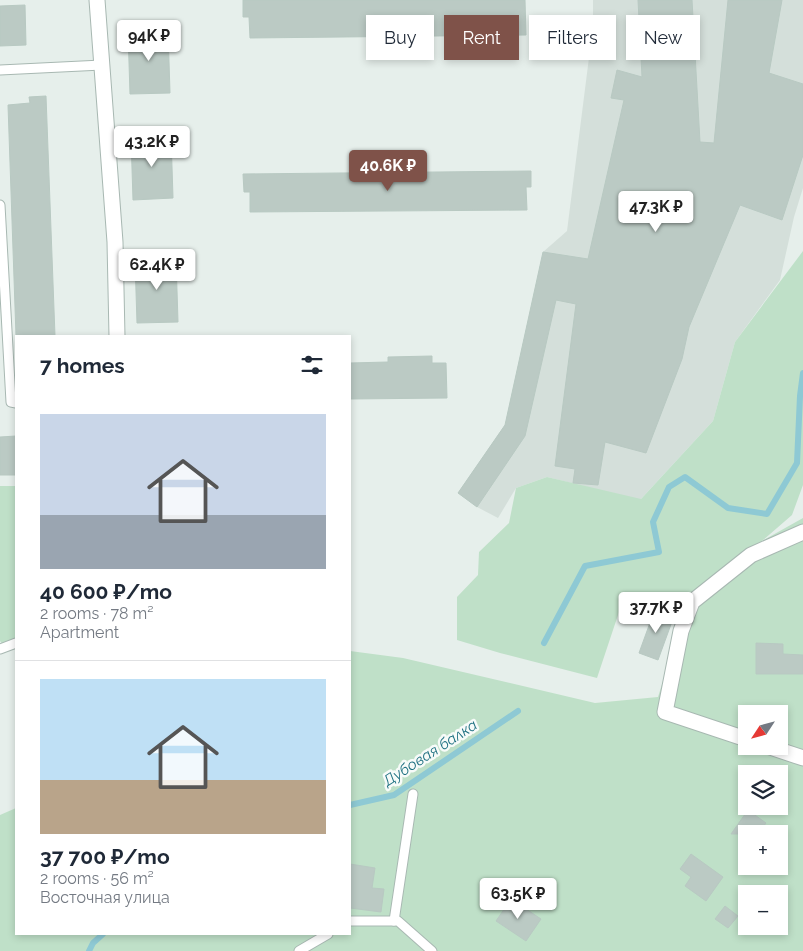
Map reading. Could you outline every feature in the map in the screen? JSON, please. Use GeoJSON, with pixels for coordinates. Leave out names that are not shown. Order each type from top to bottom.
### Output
{"type":"FeatureCollection","features":[{"type":"Feature","properties":{"kind":"street"},"geometry":{"type":"LineString","coordinates":[[97,0],[116,242],[117,335]]}},
{"type":"Feature","properties":{"kind":"street"},"geometry":{"type":"LineString","coordinates":[[738,736],[665,712],[682,630],[692,602],[751,555],[803,532]]}},
{"type":"Feature","properties":{"kind":"street"},"geometry":{"type":"LineString","coordinates":[[788,753],[803,758]]}},
{"type":"Feature","properties":{"kind":"lane"},"geometry":{"type":"LineString","coordinates":[[0,70],[102,64]]}},
{"type":"Feature","properties":{"kind":"lane"},"geometry":{"type":"LineString","coordinates":[[0,205],[11,402],[15,403]]}},
{"type":"Feature","properties":{"kind":"lane"},"geometry":{"type":"LineString","coordinates":[[0,649],[15,643]]}},
{"type":"Feature","properties":{"kind":"lane"},"geometry":{"type":"LineString","coordinates":[[394,921],[413,794]]}},
{"type":"Feature","properties":{"kind":"lane"},"geometry":{"type":"LineString","coordinates":[[351,921],[398,921],[432,951]]}},
{"type":"Feature","properties":{"kind":"lane"},"geometry":{"type":"LineString","coordinates":[[299,951],[326,935]]}},
{"type":"Feature","properties":{"kind":"shaded area"},"geometry":{"type":"Polygon","coordinates":[[[593,0],[803,0],[803,188],[794,217],[780,280],[735,342],[713,421],[640,500],[547,477],[516,488],[498,518],[477,507],[458,493],[505,425],[543,252],[567,231],[589,60],[616,60],[616,15],[593,15],[593,0]]]}},
{"type":"Feature","properties":{"kind":"green space"},"geometry":{"type":"Polygon","coordinates":[[[803,251],[803,485],[792,515],[762,541],[803,518],[803,951],[0,951],[0,815],[15,808],[15,935],[351,935],[351,651],[403,658],[595,703],[658,697],[685,611],[625,594],[597,678],[457,640],[457,597],[478,575],[479,552],[509,523],[516,488],[547,477],[641,499],[713,421],[735,342],[803,251]]]}},
{"type":"Feature","properties":{"kind":"green space"},"geometry":{"type":"Polygon","coordinates":[[[0,486],[15,486],[15,639],[3,645],[0,641],[0,486]]]}},
{"type":"Feature","properties":{"kind":"building"},"geometry":{"type":"Polygon","coordinates":[[[243,0],[525,0],[526,35],[519,35],[519,15],[444,15],[444,36],[434,36],[434,15],[366,15],[366,37],[250,38],[249,17],[243,17],[243,0]]]}},
{"type":"Feature","properties":{"kind":"building"},"geometry":{"type":"Polygon","coordinates":[[[638,0],[692,0],[693,15],[639,15],[638,0]]]}},
{"type":"Feature","properties":{"kind":"building"},"geometry":{"type":"Polygon","coordinates":[[[728,0],[782,0],[769,73],[803,84],[803,155],[782,220],[740,205],[689,327],[682,359],[646,453],[605,442],[598,485],[573,483],[575,469],[555,466],[576,304],[556,300],[525,436],[477,507],[458,493],[505,425],[543,252],[588,259],[624,100],[611,98],[617,70],[642,77],[641,60],[695,60],[700,142],[714,143],[728,0]]]}},
{"type":"Feature","properties":{"kind":"building"},"geometry":{"type":"Polygon","coordinates":[[[25,5],[26,45],[0,46],[0,6],[25,5]]]}},
{"type":"Feature","properties":{"kind":"building"},"geometry":{"type":"Polygon","coordinates":[[[168,30],[170,93],[130,94],[128,31],[168,30]]]}},
{"type":"Feature","properties":{"kind":"building"},"geometry":{"type":"Polygon","coordinates":[[[46,96],[55,335],[16,335],[8,105],[30,103],[29,97],[46,96]]]}},
{"type":"Feature","properties":{"kind":"building"},"geometry":{"type":"Polygon","coordinates":[[[171,136],[173,198],[133,200],[131,137],[171,136]]]}},
{"type":"Feature","properties":{"kind":"building"},"geometry":{"type":"Polygon","coordinates":[[[531,171],[531,187],[526,187],[527,210],[250,212],[250,192],[244,192],[243,174],[531,171]]]}},
{"type":"Feature","properties":{"kind":"building"},"geometry":{"type":"Polygon","coordinates":[[[176,259],[178,322],[137,323],[135,260],[176,259]]]}},
{"type":"Feature","properties":{"kind":"building"},"geometry":{"type":"Polygon","coordinates":[[[432,356],[432,363],[446,363],[447,398],[351,399],[351,363],[388,362],[388,357],[432,356]]]}},
{"type":"Feature","properties":{"kind":"building"},"geometry":{"type":"Polygon","coordinates":[[[15,436],[15,475],[0,475],[0,437],[15,436]]]}},
{"type":"Feature","properties":{"kind":"building"},"geometry":{"type":"Polygon","coordinates":[[[655,609],[674,616],[658,660],[639,653],[655,609]]]}},
{"type":"Feature","properties":{"kind":"building"},"geometry":{"type":"Polygon","coordinates":[[[756,643],[783,644],[783,654],[803,655],[803,674],[756,674],[756,643]]]}},
{"type":"Feature","properties":{"kind":"building"},"geometry":{"type":"Polygon","coordinates":[[[744,815],[755,815],[766,823],[765,825],[738,825],[738,834],[731,834],[744,815]]]}},
{"type":"Feature","properties":{"kind":"building"},"geometry":{"type":"Polygon","coordinates":[[[691,854],[723,877],[706,901],[685,886],[691,877],[680,869],[691,854]]]}},
{"type":"Feature","properties":{"kind":"building"},"geometry":{"type":"Polygon","coordinates":[[[351,864],[375,868],[372,888],[384,889],[381,912],[351,908],[351,864]]]}},
{"type":"Feature","properties":{"kind":"building"},"geometry":{"type":"Polygon","coordinates":[[[511,899],[541,919],[526,941],[496,921],[511,899]]]}},
{"type":"Feature","properties":{"kind":"building"},"geometry":{"type":"Polygon","coordinates":[[[725,906],[738,916],[728,928],[715,919],[725,906]]]}},
{"type":"Feature","properties":{"kind":"waterway","name":"Дубовая балка"},"geometry":{"type":"LineString","coordinates":[[544,643],[585,566],[659,552],[653,522],[669,487],[685,477],[728,508],[767,514],[797,463],[803,373]]}},
{"type":"Feature","properties":{"kind":"waterway","name":"Дубовая балка"},"geometry":{"type":"LineString","coordinates":[[351,805],[394,795],[518,711]]}},
{"type":"Feature","properties":{"kind":"waterway","name":"Дубовая балка"},"geometry":{"type":"LineString","coordinates":[[89,951],[93,943],[102,935]]}}]}
